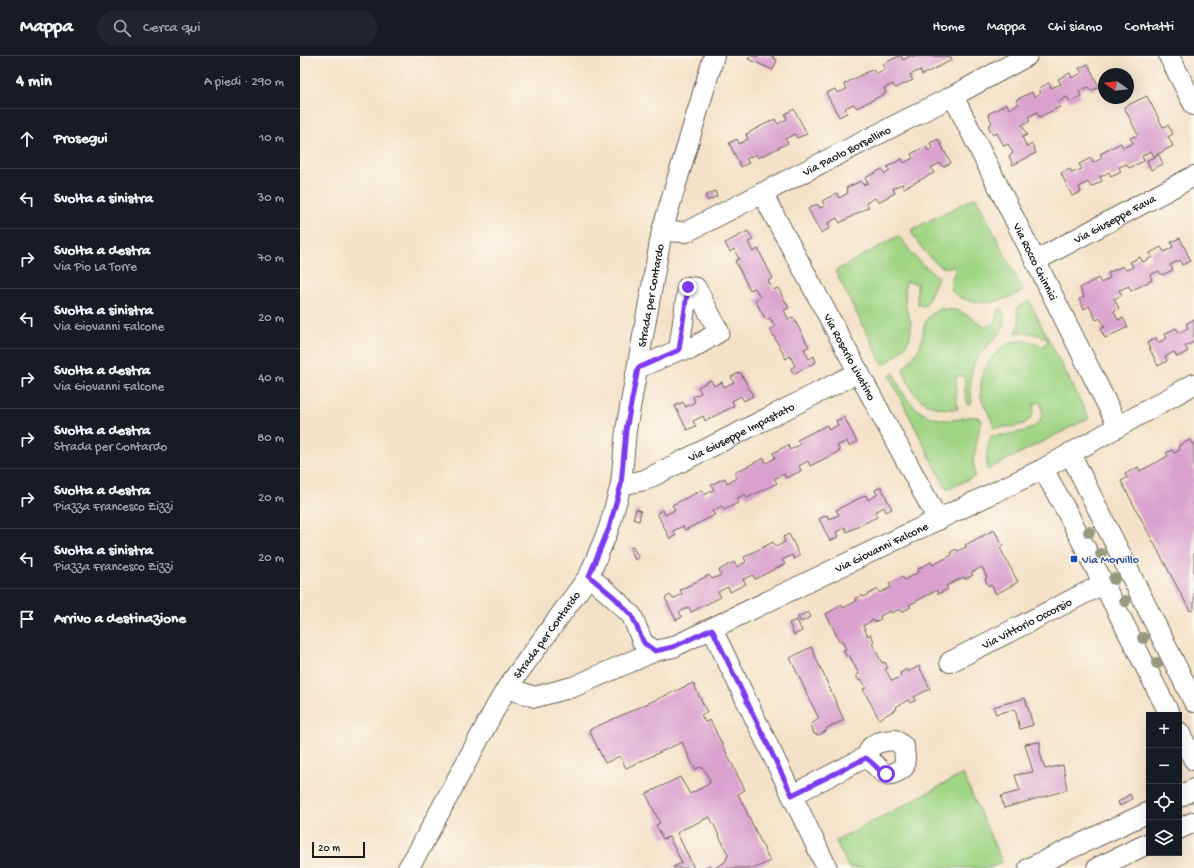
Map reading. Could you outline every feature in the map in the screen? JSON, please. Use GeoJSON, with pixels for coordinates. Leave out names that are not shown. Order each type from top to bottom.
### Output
{"type":"FeatureCollection","features":[{"type":"Feature","properties":{"kind":"street","name":"Strada per Contardo"},"geometry":{"type":"LineString","coordinates":[[408,868],[507,688],[589,576],[609,528],[621,485],[626,430],[662,231],[714,56]]}},
{"type":"Feature","properties":{"kind":"street","name":"Via Paolo Borsellino"},"geometry":{"type":"LineString","coordinates":[[662,231],[686,232],[953,96],[1027,56]]}},
{"type":"Feature","properties":{"kind":"street"},"geometry":{"type":"LineString","coordinates":[[1169,56],[1194,105]]}},
{"type":"Feature","properties":{"kind":"street","name":"Via Rocco Chinnici"},"geometry":{"type":"LineString","coordinates":[[953,96],[1118,426]]}},
{"type":"Feature","properties":{"kind":"street","name":"Via Giuseppe Fava"},"geometry":{"type":"LineString","coordinates":[[1035,261],[1194,176]]}},
{"type":"Feature","properties":{"kind":"street","name":"Via Rosario Livatino"},"geometry":{"type":"LineString","coordinates":[[762,193],[938,520]]}},
{"type":"Feature","properties":{"kind":"street"},"geometry":{"type":"LineString","coordinates":[[638,368],[679,350]]}},
{"type":"Feature","properties":{"kind":"street","name":"Via Giuseppe Impastato"},"geometry":{"type":"LineString","coordinates":[[621,485],[645,480],[858,372]]}},
{"type":"Feature","properties":{"kind":"street","name":"Via Giovanni Falcone"},"geometry":{"type":"LineString","coordinates":[[507,688],[535,697],[573,687],[655,651],[673,647],[1043,469],[1194,384]]}},
{"type":"Feature","properties":{"kind":"street"},"geometry":{"type":"LineString","coordinates":[[1070,453],[1194,702]]}},
{"type":"Feature","properties":{"kind":"street"},"geometry":{"type":"LineString","coordinates":[[1043,469],[1168,712]]}},
{"type":"Feature","properties":{"kind":"street"},"geometry":{"type":"LineString","coordinates":[[589,576],[615,598],[632,616],[644,643],[655,651]]}},
{"type":"Feature","properties":{"kind":"street","name":"Via Vittorio Occorsio"},"geometry":{"type":"LineString","coordinates":[[950,662],[1103,584]]}},
{"type":"Feature","properties":{"kind":"street"},"geometry":{"type":"LineString","coordinates":[[1123,625],[1149,612]]}},
{"type":"Feature","properties":{"kind":"street"},"geometry":{"type":"LineString","coordinates":[[712,629],[827,868]]}},
{"type":"Feature","properties":{"kind":"street"},"geometry":{"type":"LineString","coordinates":[[1182,738],[1194,760]]}},
{"type":"Feature","properties":{"kind":"street"},"geometry":{"type":"LineString","coordinates":[[792,795],[866,758]]}},
{"type":"Feature","properties":{"kind":"street"},"geometry":{"type":"LineString","coordinates":[[1182,795],[1194,789]]}},
{"type":"Feature","properties":{"kind":"street"},"geometry":{"type":"LineString","coordinates":[[1029,868],[1146,813]]}},
{"type":"Feature","properties":{"kind":"street"},"geometry":{"type":"LineString","coordinates":[[1182,828],[1194,822]]}},
{"type":"Feature","properties":{"kind":"street"},"geometry":{"type":"LineString","coordinates":[[1097,868],[1146,844]]}},
{"type":"Feature","properties":{"kind":"green space"},"geometry":{"type":"Polygon","coordinates":[[[976,197],[1023,291],[1007,298],[992,302],[971,301],[954,293],[951,288],[951,283],[956,270],[953,266],[947,268],[942,267],[933,260],[919,244],[911,230],[976,197]]]}},
{"type":"Feature","properties":{"kind":"green space"},"geometry":{"type":"Polygon","coordinates":[[[898,236],[918,261],[938,277],[926,305],[922,306],[918,304],[917,283],[905,282],[906,308],[911,326],[911,333],[903,349],[883,365],[835,271],[898,236]]]}},
{"type":"Feature","properties":{"kind":"green space"},"geometry":{"type":"Polygon","coordinates":[[[1029,301],[1089,418],[987,470],[987,453],[991,436],[1018,433],[1028,430],[1035,426],[1040,420],[1042,412],[1040,402],[1034,404],[1031,418],[1021,425],[993,428],[993,423],[981,396],[981,383],[984,371],[990,360],[998,351],[1008,344],[1019,341],[1031,342],[1043,347],[1048,340],[1033,334],[1016,333],[1019,323],[1017,308],[1029,301]]]}},
{"type":"Feature","properties":{"kind":"green space"},"geometry":{"type":"Polygon","coordinates":[[[941,309],[956,310],[969,316],[983,326],[990,326],[995,323],[998,310],[1000,309],[1003,311],[1005,319],[996,338],[976,360],[972,370],[972,403],[968,405],[965,393],[965,376],[956,376],[956,399],[958,409],[947,409],[929,405],[922,400],[911,388],[903,368],[919,348],[926,321],[934,313],[941,309]]]}},
{"type":"Feature","properties":{"kind":"green space"},"geometry":{"type":"Polygon","coordinates":[[[894,373],[907,399],[920,411],[937,418],[947,420],[978,417],[981,421],[973,460],[975,476],[947,490],[889,376],[894,373]]]}},
{"type":"Feature","properties":{"kind":"green space"},"geometry":{"type":"Polygon","coordinates":[[[963,774],[1002,862],[990,868],[849,868],[836,841],[963,774]]]}},
{"type":"Feature","properties":{"kind":"building"},"geometry":{"type":"Polygon","coordinates":[[[750,56],[774,56],[773,58],[777,60],[773,70],[748,59],[750,56]]]}},
{"type":"Feature","properties":{"kind":"building"},"geometry":{"type":"Polygon","coordinates":[[[901,56],[903,60],[910,56],[950,56],[952,60],[922,75],[920,70],[910,75],[913,80],[895,88],[893,84],[884,88],[886,93],[857,108],[854,104],[845,108],[847,113],[839,117],[826,93],[835,89],[837,93],[847,89],[844,84],[873,69],[876,74],[885,69],[883,64],[901,56]]]}},
{"type":"Feature","properties":{"kind":"building"},"geometry":{"type":"Polygon","coordinates":[[[1088,64],[1098,88],[1091,91],[1088,87],[1079,91],[1081,96],[1070,102],[1067,97],[1058,102],[1060,107],[1039,117],[1037,112],[1028,117],[1030,121],[1022,125],[1027,135],[1022,137],[1027,147],[1032,144],[1036,153],[1013,165],[1009,156],[1013,153],[1008,144],[1004,146],[997,133],[993,135],[988,126],[992,123],[988,114],[1007,104],[1009,109],[1019,104],[1016,100],[1032,92],[1034,97],[1041,93],[1039,88],[1049,83],[1051,88],[1061,84],[1058,79],[1070,73],[1072,78],[1082,73],[1079,68],[1088,64]]]}},
{"type":"Feature","properties":{"kind":"building"},"geometry":{"type":"Polygon","coordinates":[[[1147,96],[1163,127],[1168,125],[1173,134],[1168,137],[1173,146],[1154,156],[1151,151],[1142,156],[1144,161],[1129,168],[1126,164],[1119,167],[1121,172],[1111,177],[1109,172],[1100,177],[1102,181],[1091,187],[1088,182],[1079,187],[1081,192],[1072,196],[1061,173],[1070,169],[1072,173],[1082,169],[1079,164],[1091,158],[1093,163],[1102,158],[1100,154],[1121,143],[1123,148],[1133,143],[1130,138],[1138,135],[1124,107],[1134,104],[1134,102],[1147,96]]]}},
{"type":"Feature","properties":{"kind":"building"},"geometry":{"type":"Polygon","coordinates":[[[794,109],[807,134],[797,138],[795,134],[785,139],[788,143],[758,158],[756,154],[746,159],[749,163],[741,167],[729,143],[737,139],[739,144],[748,139],[746,134],[775,119],[778,124],[787,119],[785,114],[794,109]]]}},
{"type":"Feature","properties":{"kind":"building"},"geometry":{"type":"Polygon","coordinates":[[[938,139],[951,163],[943,167],[940,163],[931,168],[934,173],[904,188],[902,184],[893,188],[895,193],[878,202],[875,198],[866,203],[869,207],[840,223],[837,218],[828,223],[830,228],[821,233],[808,209],[817,204],[820,208],[825,206],[822,201],[837,193],[839,198],[848,193],[846,188],[861,181],[863,185],[868,183],[865,178],[882,169],[885,174],[890,171],[887,167],[902,159],[904,163],[913,158],[911,154],[926,146],[928,151],[933,148],[930,143],[938,139]]]}},
{"type":"Feature","properties":{"kind":"building"},"geometry":{"type":"Polygon","coordinates":[[[1159,155],[1163,164],[1151,170],[1147,160],[1159,155]]]}},
{"type":"Feature","properties":{"kind":"building"},"geometry":{"type":"Polygon","coordinates":[[[715,191],[717,196],[708,201],[705,196],[715,191]]]}},
{"type":"Feature","properties":{"kind":"building"},"geometry":{"type":"Polygon","coordinates":[[[748,231],[753,240],[748,242],[753,252],[758,249],[773,278],[768,281],[773,290],[778,288],[789,308],[784,310],[789,320],[793,317],[809,347],[804,349],[809,359],[814,356],[816,362],[793,374],[791,368],[795,366],[790,356],[786,359],[770,329],[775,327],[770,318],[766,320],[755,300],[760,297],[755,288],[750,290],[735,261],[739,259],[734,249],[730,252],[725,243],[748,231]]]}},
{"type":"Feature","properties":{"kind":"building"},"geometry":{"type":"Polygon","coordinates":[[[1180,238],[1191,261],[1182,265],[1180,260],[1170,265],[1173,270],[1162,275],[1159,271],[1150,275],[1152,280],[1131,291],[1129,286],[1119,290],[1122,295],[1114,299],[1119,308],[1114,311],[1118,320],[1123,318],[1128,327],[1105,338],[1100,329],[1105,327],[1100,318],[1096,320],[1089,306],[1084,309],[1079,299],[1084,297],[1080,288],[1098,278],[1101,283],[1110,278],[1108,273],[1123,266],[1126,270],[1133,267],[1130,262],[1140,257],[1143,262],[1152,257],[1150,253],[1161,247],[1164,252],[1173,247],[1171,242],[1180,238]]]}},
{"type":"Feature","properties":{"kind":"building"},"geometry":{"type":"Polygon","coordinates":[[[1194,319],[1194,342],[1185,346],[1188,351],[1177,357],[1174,352],[1165,357],[1167,361],[1158,366],[1147,343],[1156,338],[1158,343],[1167,338],[1165,334],[1176,328],[1179,333],[1188,328],[1186,324],[1194,319]]]}},
{"type":"Feature","properties":{"kind":"building"},"geometry":{"type":"Polygon","coordinates":[[[740,372],[753,396],[744,401],[741,396],[732,401],[734,406],[705,421],[703,416],[693,421],[696,426],[687,430],[675,406],[683,402],[686,407],[695,402],[693,397],[701,393],[698,387],[711,380],[714,386],[722,382],[724,387],[734,382],[731,377],[740,372]]]}},
{"type":"Feature","properties":{"kind":"building"},"geometry":{"type":"Polygon","coordinates":[[[844,417],[857,442],[849,446],[847,441],[837,446],[840,451],[810,466],[808,461],[799,466],[801,471],[786,478],[784,474],[774,479],[777,483],[747,498],[745,494],[736,499],[738,503],[724,510],[722,506],[712,511],[715,515],[685,530],[683,526],[673,531],[676,535],[670,539],[657,513],[663,510],[665,515],[675,510],[672,505],[702,490],[704,495],[714,490],[711,485],[725,478],[727,483],[737,478],[734,473],[764,458],[766,463],[775,458],[773,453],[788,445],[790,450],[800,445],[797,440],[827,425],[829,430],[838,425],[836,421],[844,417]]]}},
{"type":"Feature","properties":{"kind":"building"},"geometry":{"type":"Polygon","coordinates":[[[1190,440],[1192,444],[1194,443],[1194,609],[1190,611],[1121,481],[1127,478],[1125,474],[1138,467],[1140,471],[1168,456],[1166,453],[1172,450],[1174,453],[1180,450],[1178,446],[1190,440]]]}},
{"type":"Feature","properties":{"kind":"building"},"geometry":{"type":"Polygon","coordinates":[[[881,487],[892,509],[886,512],[884,507],[875,512],[877,517],[847,532],[845,527],[836,532],[838,537],[830,541],[819,519],[827,515],[829,519],[839,515],[836,510],[866,495],[868,500],[877,495],[875,490],[881,487]]]}},
{"type":"Feature","properties":{"kind":"building"},"geometry":{"type":"Polygon","coordinates":[[[636,509],[641,511],[639,521],[633,519],[636,509]]]}},
{"type":"Feature","properties":{"kind":"building"},"geometry":{"type":"Polygon","coordinates":[[[994,530],[1003,546],[1000,548],[1018,582],[996,594],[991,585],[988,586],[985,579],[987,578],[982,567],[971,573],[973,575],[965,579],[964,577],[946,586],[948,589],[938,594],[937,590],[909,605],[911,607],[902,612],[900,609],[891,613],[890,611],[880,616],[881,619],[874,622],[873,620],[863,626],[868,636],[870,634],[874,641],[872,643],[882,663],[885,662],[888,668],[885,669],[892,681],[901,676],[900,673],[907,669],[908,672],[919,666],[930,689],[914,697],[916,700],[910,703],[908,700],[896,707],[897,709],[879,719],[863,689],[866,688],[862,680],[859,681],[856,675],[859,674],[849,655],[847,657],[843,650],[846,649],[842,641],[840,642],[826,614],[842,605],[843,608],[857,601],[855,598],[862,595],[863,597],[878,589],[880,593],[891,587],[889,584],[903,577],[904,580],[919,572],[918,569],[931,562],[933,565],[952,555],[951,552],[956,549],[958,551],[966,547],[965,545],[994,530]]]}},
{"type":"Feature","properties":{"kind":"building"},"geometry":{"type":"Polygon","coordinates":[[[789,534],[800,556],[794,559],[792,555],[782,560],[785,564],[755,579],[753,575],[743,579],[746,584],[730,592],[728,587],[718,592],[721,597],[691,612],[689,607],[679,612],[682,617],[676,620],[665,598],[670,595],[673,599],[682,594],[680,590],[709,575],[712,579],[721,575],[719,570],[734,562],[737,567],[746,562],[744,557],[773,542],[776,547],[785,542],[783,537],[789,534]]]}},
{"type":"Feature","properties":{"kind":"building"},"geometry":{"type":"Polygon","coordinates":[[[633,547],[639,558],[635,560],[630,548],[633,547]]]}},
{"type":"Feature","properties":{"kind":"building"},"geometry":{"type":"Polygon","coordinates":[[[808,612],[811,617],[801,622],[798,617],[808,612]]]}},
{"type":"Feature","properties":{"kind":"building"},"geometry":{"type":"Polygon","coordinates":[[[797,620],[802,631],[794,635],[789,623],[797,620]]]}},
{"type":"Feature","properties":{"kind":"building"},"geometry":{"type":"Polygon","coordinates":[[[811,647],[844,720],[827,728],[826,731],[819,735],[814,734],[811,724],[819,719],[790,658],[811,647]]]}},
{"type":"Feature","properties":{"kind":"building"},"geometry":{"type":"Polygon","coordinates":[[[693,683],[707,712],[701,715],[705,722],[710,720],[745,790],[738,794],[770,861],[755,868],[714,868],[724,863],[728,854],[710,817],[677,833],[694,868],[674,868],[673,867],[682,863],[669,837],[663,839],[656,825],[660,823],[646,794],[680,777],[690,794],[709,784],[710,780],[705,771],[701,767],[695,769],[682,742],[626,768],[620,756],[605,763],[589,730],[693,683]]]}},
{"type":"Feature","properties":{"kind":"building"},"geometry":{"type":"Polygon","coordinates":[[[1025,698],[1033,725],[1020,729],[1015,709],[996,714],[993,707],[1025,698]]]}},
{"type":"Feature","properties":{"kind":"building"},"geometry":{"type":"Polygon","coordinates":[[[1040,742],[1040,753],[1045,769],[1063,765],[1067,790],[1004,808],[1001,796],[1020,791],[1015,775],[1033,772],[1025,744],[1040,742]]]}},
{"type":"Feature","properties":{"kind":"building"},"geometry":{"type":"Polygon","coordinates":[[[1130,794],[1132,799],[1120,806],[1118,802],[1130,794]]]}},
{"type":"Feature","properties":{"kind":"building"},"geometry":{"type":"Polygon","coordinates":[[[710,865],[714,868],[703,868],[710,865]]]}},
{"type":"Feature","properties":{"kind":"place","name":"Via Morvillo"},"geometry":{"type":"Point","coordinates":[1074,559]}},
{"type":"Feature","properties":{"kind":"route"},"geometry":{"type":"LineString","coordinates":[[688,287],[679,350],[638,368],[626,430],[621,485],[609,528],[589,576],[615,598],[632,616],[644,643],[655,651],[673,647],[712,629],[792,795],[866,758],[873,762],[880,771],[886,774]]}}]}
